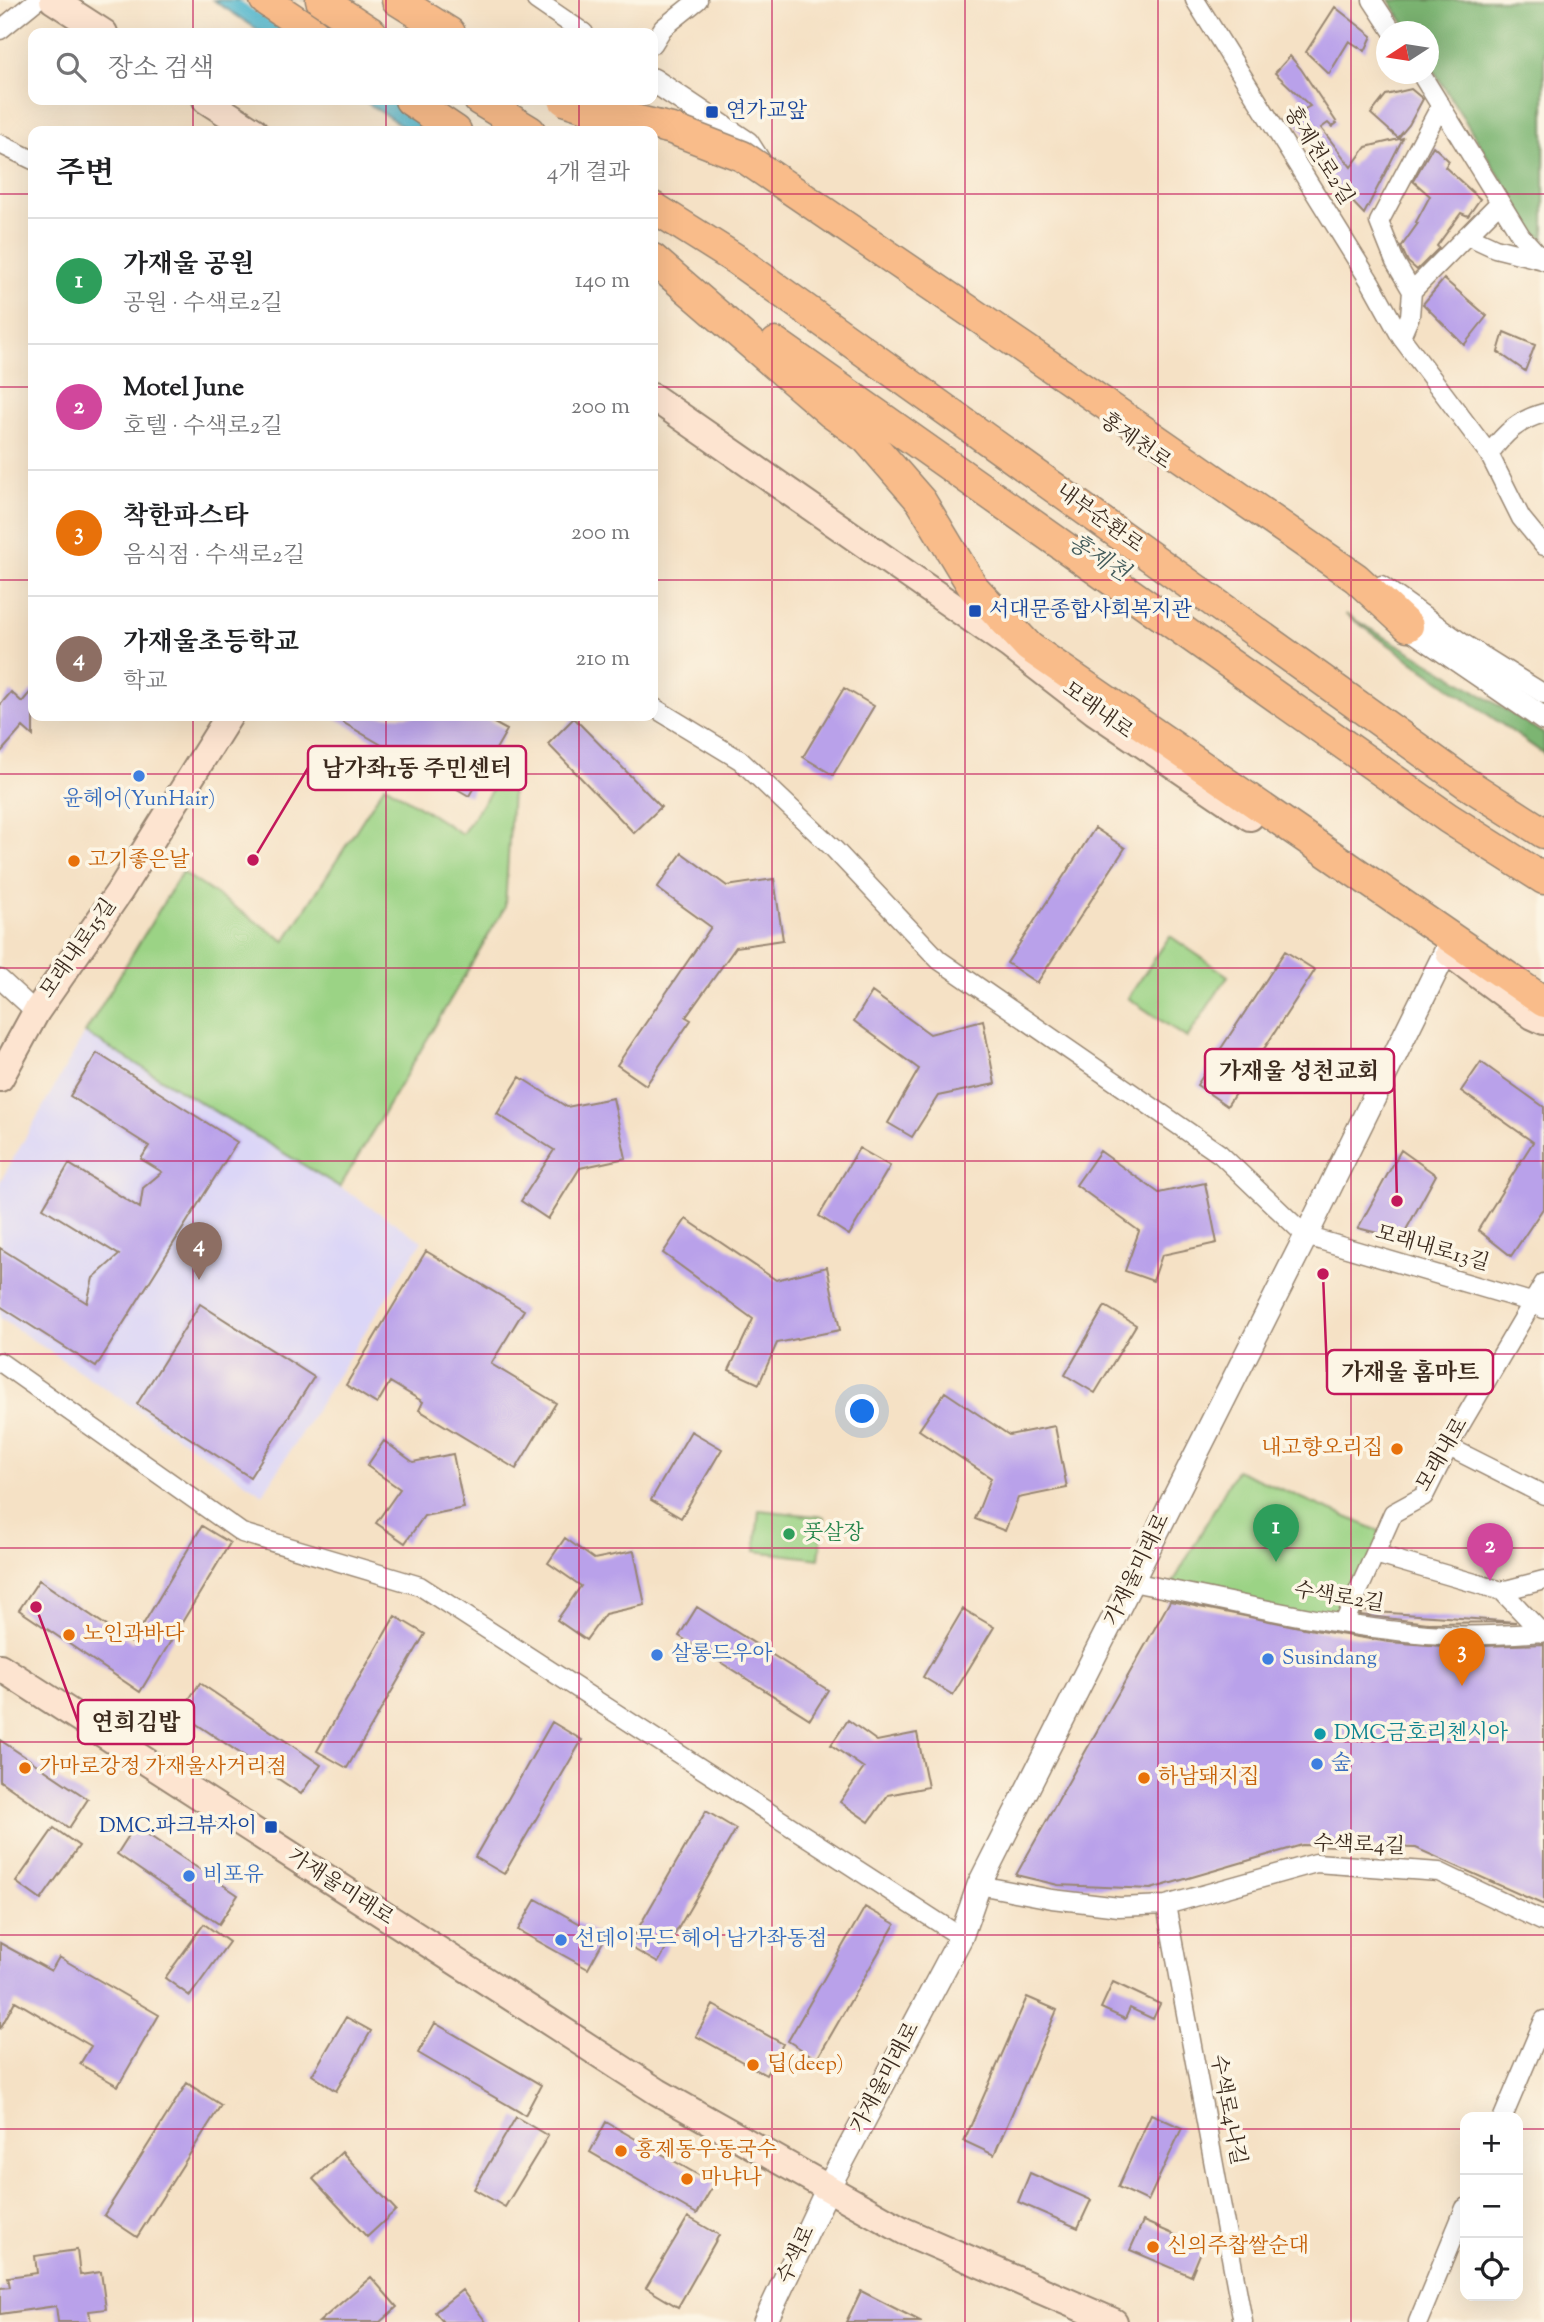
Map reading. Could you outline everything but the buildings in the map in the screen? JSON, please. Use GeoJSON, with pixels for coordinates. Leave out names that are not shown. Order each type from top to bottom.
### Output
{"type":"FeatureCollection","features":[{"type":"Feature","properties":{"kind":"highway"},"geometry":{"type":"LineString","coordinates":[[265,0],[307,28]]}},
{"type":"Feature","properties":{"kind":"highway"},"geometry":{"type":"LineString","coordinates":[[321,0],[364,28]]}},
{"type":"Feature","properties":{"kind":"highway"},"geometry":{"type":"LineString","coordinates":[[397,0],[442,28]]}},
{"type":"Feature","properties":{"kind":"highway"},"geometry":{"type":"LineString","coordinates":[[418,105],[449,126]]}},
{"type":"Feature","properties":{"kind":"highway"},"geometry":{"type":"LineString","coordinates":[[487,105],[522,126]]}},
{"type":"Feature","properties":{"kind":"highway"},"geometry":{"type":"LineString","coordinates":[[579,105],[672,129],[743,156],[1356,578],[1408,625]]}},
{"type":"Feature","properties":{"kind":"highway","name":"내부순환로"},"geometry":{"type":"LineString","coordinates":[[658,211],[737,260],[1466,783],[1544,832]]}},
{"type":"Feature","properties":{"kind":"highway"},"geometry":{"type":"LineString","coordinates":[[658,262],[830,412],[866,438],[920,501],[973,587],[1029,647],[1544,1002]]}},
{"type":"Feature","properties":{"kind":"highway","name":"내부순환로"},"geometry":{"type":"LineString","coordinates":[[658,262],[1448,818],[1544,879]]}},
{"type":"Feature","properties":{"kind":"main road"},"geometry":{"type":"LineString","coordinates":[[53,0],[96,28]]}},
{"type":"Feature","properties":{"kind":"main road"},"geometry":{"type":"LineString","coordinates":[[214,105],[246,126]]}},
{"type":"Feature","properties":{"kind":"main road"},"geometry":{"type":"LineString","coordinates":[[604,126],[616,105]]}},
{"type":"Feature","properties":{"kind":"main road","name":"모래내로"},"geometry":{"type":"LineString","coordinates":[[658,400],[1009,645],[1103,717],[1446,951],[1533,1016],[1544,1021]]}},
{"type":"Feature","properties":{"kind":"main road","name":"모래내로15길"},"geometry":{"type":"LineString","coordinates":[[0,1078],[36,1012],[119,892],[226,721]]}},
{"type":"Feature","properties":{"kind":"main road","name":"가재울미래로"},"geometry":{"type":"LineString","coordinates":[[0,1667],[658,2092],[904,2231],[1114,2322]]}},
{"type":"Feature","properties":{"kind":"street"},"geometry":{"type":"LineString","coordinates":[[0,30],[37,0]]}},
{"type":"Feature","properties":{"kind":"street"},"geometry":{"type":"LineString","coordinates":[[536,0],[577,28]]}},
{"type":"Feature","properties":{"kind":"street"},"geometry":{"type":"LineString","coordinates":[[658,36],[663,28],[698,0]]}},
{"type":"Feature","properties":{"kind":"street","name":"홍제천로2길"},"geometry":{"type":"LineString","coordinates":[[1195,0],[1371,283],[1401,337],[1489,454],[1521,518],[1544,546]]}},
{"type":"Feature","properties":{"kind":"street"},"geometry":{"type":"LineString","coordinates":[[1372,0],[1386,21]]}},
{"type":"Feature","properties":{"kind":"street","name":"홍제천로"},"geometry":{"type":"LineString","coordinates":[[658,83],[1177,444],[1301,527],[1464,644],[1544,694]]}},
{"type":"Feature","properties":{"kind":"street"},"geometry":{"type":"LineString","coordinates":[[1428,84],[1521,236],[1544,260]]}},
{"type":"Feature","properties":{"kind":"street","name":"홍제천로2길"},"geometry":{"type":"LineString","coordinates":[[1412,291],[1395,262],[1379,222],[1441,104]]}},
{"type":"Feature","properties":{"kind":"street","name":"홍제천로"},"geometry":{"type":"LineString","coordinates":[[747,143],[785,201],[1287,547],[1408,625],[1544,719]]}},
{"type":"Feature","properties":{"kind":"street"},"geometry":{"type":"LineString","coordinates":[[0,145],[28,158]]}},
{"type":"Feature","properties":{"kind":"street"},"geometry":{"type":"LineString","coordinates":[[1401,337],[1410,316],[1412,291],[1500,202]]}},
{"type":"Feature","properties":{"kind":"street"},"geometry":{"type":"LineString","coordinates":[[1467,235],[1495,248],[1544,260]]}},
{"type":"Feature","properties":{"kind":"street"},"geometry":{"type":"LineString","coordinates":[[1489,454],[1505,433],[1525,418],[1544,412]]}},
{"type":"Feature","properties":{"kind":"street"},"geometry":{"type":"LineString","coordinates":[[658,710],[740,760],[834,849],[939,960],[1220,1154],[1306,1236]]}},
{"type":"Feature","properties":{"kind":"street","name":"가재울미래로"},"geometry":{"type":"LineString","coordinates":[[828,2188],[961,1937],[979,1885],[1306,1236],[1446,951]]}},
{"type":"Feature","properties":{"kind":"street"},"geometry":{"type":"LineString","coordinates":[[0,979],[36,1012]]}},
{"type":"Feature","properties":{"kind":"street","name":"모래내로13길"},"geometry":{"type":"LineString","coordinates":[[1306,1236],[1538,1306]]}},
{"type":"Feature","properties":{"kind":"street","name":"모래내로"},"geometry":{"type":"LineString","coordinates":[[1344,1623],[1393,1513],[1424,1496],[1449,1447],[1538,1306],[1544,1283]]}},
{"type":"Feature","properties":{"kind":"street"},"geometry":{"type":"LineString","coordinates":[[0,1362],[242,1533],[420,1586],[961,1937]]}},
{"type":"Feature","properties":{"kind":"street"},"geometry":{"type":"LineString","coordinates":[[1449,1447],[1544,1496]]}},
{"type":"Feature","properties":{"kind":"street"},"geometry":{"type":"LineString","coordinates":[[1375,1555],[1502,1591],[1544,1580]]}},
{"type":"Feature","properties":{"kind":"street","name":"수색로2길"},"geometry":{"type":"LineString","coordinates":[[1132,1582],[1344,1623],[1427,1634],[1506,1635],[1543,1632]]}},
{"type":"Feature","properties":{"kind":"street","name":"수색로2길"},"geometry":{"type":"LineString","coordinates":[[1502,1591],[1543,1632]]}},
{"type":"Feature","properties":{"kind":"street","name":"수색로4길"},"geometry":{"type":"LineString","coordinates":[[979,1885],[1065,1901],[1119,1907],[1166,1905],[1317,1863],[1438,1872],[1544,1922]]}},
{"type":"Feature","properties":{"kind":"street","name":"수색로4나길"},"geometry":{"type":"LineString","coordinates":[[1166,1905],[1243,2322]]}},
{"type":"Feature","properties":{"kind":"street"},"geometry":{"type":"LineString","coordinates":[[1505,2112],[1544,2020]]}},
{"type":"Feature","properties":{"kind":"street","name":"수색로"},"geometry":{"type":"LineString","coordinates":[[765,2322],[828,2188]]}},
{"type":"Feature","properties":{"kind":"street"},"geometry":{"type":"LineString","coordinates":[[1418,2322],[1460,2220]]}},
{"type":"Feature","properties":{"kind":"shaded area"},"geometry":{"type":"Polygon","coordinates":[[[85,1033],[340,1187],[422,1241],[263,1494],[0,1318],[0,1182],[85,1033]]]}},
{"type":"Feature","properties":{"kind":"green space"},"geometry":{"type":"Polygon","coordinates":[[[1389,0],[1544,0],[1544,239],[1535,233],[1439,79],[1439,21],[1403,21],[1389,0]]]}},
{"type":"Feature","properties":{"kind":"green space"},"geometry":{"type":"Polygon","coordinates":[[[1345,614],[1442,670],[1544,734],[1544,754],[1345,614]]]}},
{"type":"Feature","properties":{"kind":"green space"},"geometry":{"type":"Polygon","coordinates":[[[514,757],[505,907],[340,1187],[85,1033],[182,872],[285,941],[385,785],[462,834],[514,757]]]}},
{"type":"Feature","properties":{"kind":"green space"},"geometry":{"type":"Polygon","coordinates":[[[1170,936],[1228,976],[1187,1038],[1128,998],[1170,936]]]}},
{"type":"Feature","properties":{"kind":"green space"},"geometry":{"type":"Polygon","coordinates":[[[1236,1470],[1384,1533],[1337,1622],[1168,1592],[1236,1470]]]}},
{"type":"Feature","properties":{"kind":"green space","name":"풋살장"},"geometry":{"type":"Polygon","coordinates":[[[759,1510],[824,1517],[819,1559],[755,1551],[759,1510]]]}},
{"type":"Feature","properties":{"kind":"water"},"geometry":{"type":"Polygon","coordinates":[[[213,0],[357,0],[397,28],[255,28],[213,0]]]}},
{"type":"Feature","properties":{"kind":"water"},"geometry":{"type":"Polygon","coordinates":[[[371,105],[505,105],[536,126],[402,126],[371,105]]]}},
{"type":"Feature","properties":{"kind":"pier"},"geometry":{"type":"Polygon","coordinates":[[[238,0],[363,0],[400,28],[281,28],[238,0]]]}},
{"type":"Feature","properties":{"kind":"pier"},"geometry":{"type":"Polygon","coordinates":[[[399,105],[511,105],[539,126],[432,126],[399,105]]]}},
{"type":"Feature","properties":{"kind":"pier"},"geometry":{"type":"Polygon","coordinates":[[[658,207],[1202,583],[1397,709],[1470,765],[1544,811],[1544,903],[1165,628],[834,407],[830,411],[658,298],[658,207]]]}},
{"type":"Feature","properties":{"kind":"place","name":"연가교앞"},"geometry":{"type":"Point","coordinates":[712,112]}},
{"type":"Feature","properties":{"kind":"place","name":"서대문종합사회복지관"},"geometry":{"type":"Point","coordinates":[975,611]}},
{"type":"Feature","properties":{"kind":"place","name":"윤헤어(YunHair)"},"geometry":{"type":"Point","coordinates":[139,776]}},
{"type":"Feature","properties":{"kind":"place","name":"남가좌1동 주민센터"},"geometry":{"type":"Point","coordinates":[253,860]}},
{"type":"Feature","properties":{"kind":"place","name":"고기좋은날"},"geometry":{"type":"Point","coordinates":[74,861]}},
{"type":"Feature","properties":{"kind":"place","name":"가재울 성천교회"},"geometry":{"type":"Point","coordinates":[1397,1201]}},
{"type":"Feature","properties":{"kind":"place","name":"가재울 홈마트"},"geometry":{"type":"Point","coordinates":[1323,1274]}},
{"type":"Feature","properties":{"kind":"place","name":"가재울초등학교"},"geometry":{"type":"Point","coordinates":[199,1280]}},
{"type":"Feature","properties":{"kind":"place","name":"내고향오리집"},"geometry":{"type":"Point","coordinates":[1397,1449]}},
{"type":"Feature","properties":{"kind":"place","name":"풋살장"},"geometry":{"type":"Point","coordinates":[789,1534]}},
{"type":"Feature","properties":{"kind":"place","name":"가재울 공원"},"geometry":{"type":"Point","coordinates":[1276,1562]}},
{"type":"Feature","properties":{"kind":"place","name":"Motel June"},"geometry":{"type":"Point","coordinates":[1490,1581]}},
{"type":"Feature","properties":{"kind":"place","name":"연희김밥"},"geometry":{"type":"Point","coordinates":[36,1607]}},
{"type":"Feature","properties":{"kind":"place","name":"노인과바다"},"geometry":{"type":"Point","coordinates":[69,1635]}},
{"type":"Feature","properties":{"kind":"place","name":"살롱드우아"},"geometry":{"type":"Point","coordinates":[657,1655]}},
{"type":"Feature","properties":{"kind":"place","name":"Susindang"},"geometry":{"type":"Point","coordinates":[1268,1659]}},
{"type":"Feature","properties":{"kind":"place","name":"착한파스타"},"geometry":{"type":"Point","coordinates":[1462,1686]}},
{"type":"Feature","properties":{"kind":"place","name":"DMC금호리첸시아"},"geometry":{"type":"Point","coordinates":[1320,1734]}},
{"type":"Feature","properties":{"kind":"place","name":"숲"},"geometry":{"type":"Point","coordinates":[1317,1764]}},
{"type":"Feature","properties":{"kind":"place","name":"가마로강정 가재울사거리점"},"geometry":{"type":"Point","coordinates":[25,1768]}},
{"type":"Feature","properties":{"kind":"place","name":"하남돼지집"},"geometry":{"type":"Point","coordinates":[1144,1778]}},
{"type":"Feature","properties":{"kind":"place","name":"DMC.파크뷰자이"},"geometry":{"type":"Point","coordinates":[271,1827]}},
{"type":"Feature","properties":{"kind":"place","name":"비포유"},"geometry":{"type":"Point","coordinates":[189,1876]}},
{"type":"Feature","properties":{"kind":"place","name":"선데이무드 헤어 남가좌동점"},"geometry":{"type":"Point","coordinates":[561,1940]}},
{"type":"Feature","properties":{"kind":"place","name":"딥(deep)"},"geometry":{"type":"Point","coordinates":[753,2065]}},
{"type":"Feature","properties":{"kind":"place","name":"홍제동우동국수"},"geometry":{"type":"Point","coordinates":[621,2151]}},
{"type":"Feature","properties":{"kind":"place","name":"마냐나"},"geometry":{"type":"Point","coordinates":[687,2179]}},
{"type":"Feature","properties":{"kind":"place","name":"신의주찹쌀순대"},"geometry":{"type":"Point","coordinates":[1153,2247]}},
{"type":"Feature","properties":{"kind":"water label","name":"홍제천"},"geometry":{"type":"Point","coordinates":[1098,559]}}]}
